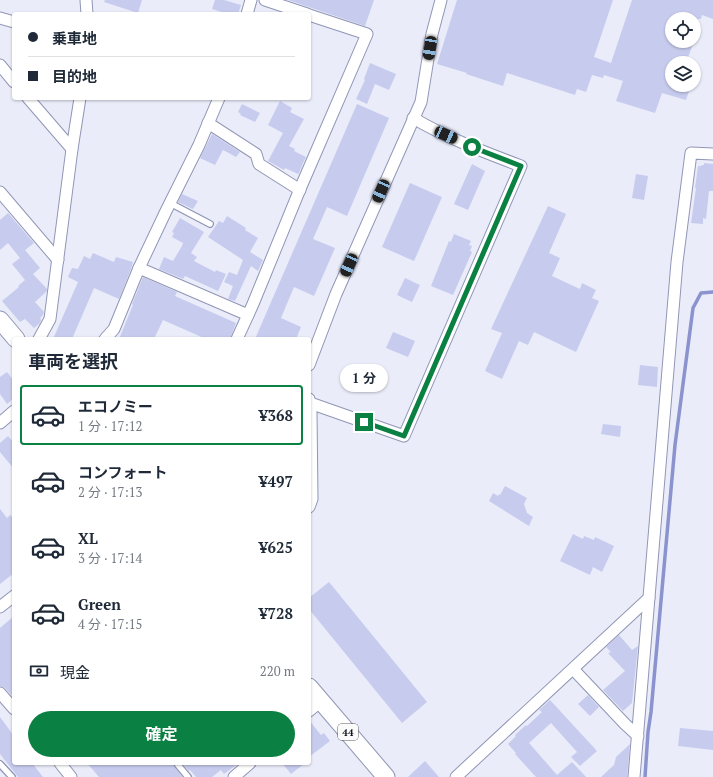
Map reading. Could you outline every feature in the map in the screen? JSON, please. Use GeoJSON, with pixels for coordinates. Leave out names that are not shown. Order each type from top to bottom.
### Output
{"type":"FeatureCollection","features":[{"type":"Feature","properties":{"kind":"main road"},"geometry":{"type":"LineString","coordinates":[[0,320],[14,337]]}},
{"type":"Feature","properties":{"kind":"main road","name":"44"},"geometry":{"type":"LineString","coordinates":[[311,693],[315,706],[386,777]]}},
{"type":"Feature","properties":{"kind":"street"},"geometry":{"type":"LineString","coordinates":[[86,0],[87,12]]}},
{"type":"Feature","properties":{"kind":"street"},"geometry":{"type":"LineString","coordinates":[[248,12],[251,0]]}},
{"type":"Feature","properties":{"kind":"street"},"geometry":{"type":"LineString","coordinates":[[265,0],[302,12]]}},
{"type":"Feature","properties":{"kind":"street"},"geometry":{"type":"LineString","coordinates":[[311,360],[336,294],[421,102],[432,34],[441,0]]}},
{"type":"Feature","properties":{"kind":"street"},"geometry":{"type":"LineString","coordinates":[[238,337],[367,34],[311,15]]}},
{"type":"Feature","properties":{"kind":"street"},"geometry":{"type":"LineString","coordinates":[[0,18],[12,21]]}},
{"type":"Feature","properties":{"kind":"street"},"geometry":{"type":"LineString","coordinates":[[0,65],[12,80]]}},
{"type":"Feature","properties":{"kind":"street"},"geometry":{"type":"LineString","coordinates":[[30,100],[72,149]]}},
{"type":"Feature","properties":{"kind":"street"},"geometry":{"type":"LineString","coordinates":[[40,337],[50,319],[80,100]]}},
{"type":"Feature","properties":{"kind":"street"},"geometry":{"type":"LineString","coordinates":[[107,337],[114,329],[139,268],[199,145],[218,100]]}},
{"type":"Feature","properties":{"kind":"street"},"geometry":{"type":"LineString","coordinates":[[311,403],[404,436],[521,166],[485,153],[439,132],[413,118]]}},
{"type":"Feature","properties":{"kind":"street"},"geometry":{"type":"LineString","coordinates":[[208,123],[256,154],[258,164],[300,190]]}},
{"type":"Feature","properties":{"kind":"street"},"geometry":{"type":"LineString","coordinates":[[634,777],[677,262],[691,153],[713,154]]}},
{"type":"Feature","properties":{"kind":"street"},"geometry":{"type":"LineString","coordinates":[[0,192],[58,260]]}},
{"type":"Feature","properties":{"kind":"street"},"geometry":{"type":"LineString","coordinates":[[139,268],[248,315]]}},
{"type":"Feature","properties":{"kind":"street"},"geometry":{"type":"LineString","coordinates":[[311,412],[311,502]]}},
{"type":"Feature","properties":{"kind":"street"},"geometry":{"type":"LineString","coordinates":[[0,424],[12,413]]}},
{"type":"Feature","properties":{"kind":"street"},"geometry":{"type":"LineString","coordinates":[[0,607],[12,598]]}},
{"type":"Feature","properties":{"kind":"street"},"geometry":{"type":"LineString","coordinates":[[456,777],[649,598]]}},
{"type":"Feature","properties":{"kind":"street"},"geometry":{"type":"LineString","coordinates":[[573,668],[638,736]]}},
{"type":"Feature","properties":{"kind":"street"},"geometry":{"type":"LineString","coordinates":[[0,693],[12,707]]}},
{"type":"Feature","properties":{"kind":"street"},"geometry":{"type":"LineString","coordinates":[[62,765],[72,777]]}},
{"type":"Feature","properties":{"kind":"street"},"geometry":{"type":"LineString","coordinates":[[234,777],[248,765]]}},
{"type":"Feature","properties":{"kind":"lane"},"geometry":{"type":"LineString","coordinates":[[170,203],[210,224]]}},
{"type":"Feature","properties":{"kind":"lane"},"geometry":{"type":"LineString","coordinates":[[0,764],[12,777]]}},
{"type":"Feature","properties":{"kind":"lane"},"geometry":{"type":"LineString","coordinates":[[178,765],[188,777]]}},
{"type":"Feature","properties":{"kind":"building"},"geometry":{"type":"Polygon","coordinates":[[[105,0],[142,0],[138,12],[104,2],[105,0]]]}},
{"type":"Feature","properties":{"kind":"building"},"geometry":{"type":"Polygon","coordinates":[[[215,0],[224,0],[241,5],[239,12],[222,12],[212,9],[215,0]]]}},
{"type":"Feature","properties":{"kind":"building"},"geometry":{"type":"Polygon","coordinates":[[[288,0],[374,0],[365,26],[288,0]]]}},
{"type":"Feature","properties":{"kind":"building"},"geometry":{"type":"Polygon","coordinates":[[[457,0],[613,0],[594,57],[611,63],[632,0],[713,0],[713,19],[702,15],[701,19],[701,12],[665,12],[665,48],[691,48],[689,56],[665,56],[665,92],[689,92],[686,100],[662,93],[655,113],[616,101],[623,81],[604,75],[603,78],[592,75],[586,92],[577,89],[575,95],[507,73],[503,86],[437,64],[457,0]]]}},
{"type":"Feature","properties":{"kind":"building"},"geometry":{"type":"Polygon","coordinates":[[[370,63],[396,74],[389,90],[375,84],[367,104],[356,99],[365,80],[364,79],[370,63]]]}},
{"type":"Feature","properties":{"kind":"building"},"geometry":{"type":"Polygon","coordinates":[[[280,101],[292,108],[290,112],[304,119],[289,146],[295,149],[294,151],[306,157],[298,174],[285,168],[284,170],[268,161],[283,133],[268,125],[280,101]]]}},
{"type":"Feature","properties":{"kind":"building"},"geometry":{"type":"Polygon","coordinates":[[[242,104],[260,113],[255,122],[240,115],[241,114],[238,112],[242,104]]]}},
{"type":"Feature","properties":{"kind":"building"},"geometry":{"type":"Polygon","coordinates":[[[357,104],[389,118],[347,216],[327,207],[313,239],[335,248],[314,296],[294,287],[281,318],[301,327],[297,337],[256,337],[357,104]]]}},
{"type":"Feature","properties":{"kind":"building"},"geometry":{"type":"Polygon","coordinates":[[[212,134],[240,152],[236,157],[223,150],[215,165],[200,158],[212,134]]]}},
{"type":"Feature","properties":{"kind":"building"},"geometry":{"type":"Polygon","coordinates":[[[704,163],[713,164],[713,191],[709,191],[706,219],[703,218],[703,224],[691,223],[698,166],[704,165],[704,163]]]}},
{"type":"Feature","properties":{"kind":"building"},"geometry":{"type":"Polygon","coordinates":[[[472,164],[485,171],[468,210],[454,204],[472,164]]]}},
{"type":"Feature","properties":{"kind":"building"},"geometry":{"type":"Polygon","coordinates":[[[636,174],[648,176],[644,200],[632,198],[636,174]]]}},
{"type":"Feature","properties":{"kind":"building"},"geometry":{"type":"Polygon","coordinates":[[[410,183],[442,197],[414,261],[382,247],[410,183]]]}},
{"type":"Feature","properties":{"kind":"building"},"geometry":{"type":"Polygon","coordinates":[[[182,194],[198,201],[193,209],[178,202],[182,194]]]}},
{"type":"Feature","properties":{"kind":"building"},"geometry":{"type":"Polygon","coordinates":[[[548,206],[566,214],[549,253],[560,258],[552,276],[580,289],[582,283],[596,290],[592,298],[599,301],[576,352],[534,332],[528,345],[519,341],[502,379],[485,371],[502,333],[491,329],[548,206]]]}},
{"type":"Feature","properties":{"kind":"building"},"geometry":{"type":"Polygon","coordinates":[[[8,213],[34,243],[25,250],[40,268],[33,274],[47,289],[47,291],[35,302],[44,312],[40,318],[40,323],[34,328],[25,319],[20,322],[2,301],[25,280],[12,264],[20,258],[8,243],[0,250],[0,220],[8,213]]]}},
{"type":"Feature","properties":{"kind":"building"},"geometry":{"type":"Polygon","coordinates":[[[227,216],[246,228],[245,230],[258,238],[250,252],[263,260],[258,271],[251,266],[235,301],[228,299],[233,286],[224,282],[229,272],[237,275],[243,260],[208,237],[219,221],[223,223],[227,216]]]}},
{"type":"Feature","properties":{"kind":"building"},"geometry":{"type":"Polygon","coordinates":[[[180,218],[204,232],[191,253],[197,257],[194,261],[215,272],[216,270],[226,274],[218,291],[185,276],[183,279],[159,269],[164,257],[173,261],[182,246],[183,243],[172,237],[174,233],[172,232],[180,218]]]}},
{"type":"Feature","properties":{"kind":"building"},"geometry":{"type":"Polygon","coordinates":[[[454,234],[471,241],[469,245],[472,246],[470,251],[472,252],[453,295],[431,286],[449,241],[451,242],[454,234]]]}},
{"type":"Feature","properties":{"kind":"building"},"geometry":{"type":"Polygon","coordinates":[[[93,253],[114,262],[116,257],[133,262],[119,299],[94,288],[73,337],[54,337],[78,282],[68,277],[72,268],[78,269],[84,256],[90,259],[93,253]]]}},
{"type":"Feature","properties":{"kind":"building"},"geometry":{"type":"Polygon","coordinates":[[[143,277],[177,292],[175,296],[236,323],[231,337],[201,337],[163,320],[155,337],[120,337],[133,305],[132,304],[143,277]]]}},
{"type":"Feature","properties":{"kind":"building"},"geometry":{"type":"Polygon","coordinates":[[[405,278],[420,285],[412,302],[397,295],[405,278]]]}},
{"type":"Feature","properties":{"kind":"building"},"geometry":{"type":"Polygon","coordinates":[[[393,332],[415,341],[408,357],[386,348],[393,332]]]}},
{"type":"Feature","properties":{"kind":"building"},"geometry":{"type":"Polygon","coordinates":[[[640,365],[658,367],[657,387],[638,385],[640,365]]]}},
{"type":"Feature","properties":{"kind":"building"},"geometry":{"type":"Polygon","coordinates":[[[7,372],[12,378],[12,400],[7,404],[0,394],[0,377],[7,372]]]}},
{"type":"Feature","properties":{"kind":"building"},"geometry":{"type":"Polygon","coordinates":[[[603,424],[621,426],[620,437],[601,434],[603,424]]]}},
{"type":"Feature","properties":{"kind":"building"},"geometry":{"type":"Polygon","coordinates":[[[8,436],[12,441],[12,467],[0,452],[0,443],[8,436]]]}},
{"type":"Feature","properties":{"kind":"building"},"geometry":{"type":"Polygon","coordinates":[[[505,486],[527,498],[524,504],[527,513],[533,517],[529,526],[489,501],[493,493],[498,496],[499,494],[500,495],[505,486]]]}},
{"type":"Feature","properties":{"kind":"building"},"geometry":{"type":"Polygon","coordinates":[[[0,509],[7,518],[10,515],[12,517],[12,575],[0,584],[0,509]]]}},
{"type":"Feature","properties":{"kind":"building"},"geometry":{"type":"Polygon","coordinates":[[[573,534],[583,539],[584,536],[594,540],[595,537],[614,546],[602,572],[593,567],[590,575],[560,561],[573,534]]]}},
{"type":"Feature","properties":{"kind":"building"},"geometry":{"type":"Polygon","coordinates":[[[329,582],[427,702],[402,723],[311,611],[311,596],[329,582]]]}},
{"type":"Feature","properties":{"kind":"building"},"geometry":{"type":"Polygon","coordinates":[[[12,618],[12,696],[5,688],[0,686],[0,628],[12,618]]]}},
{"type":"Feature","properties":{"kind":"building"},"geometry":{"type":"Polygon","coordinates":[[[619,635],[632,650],[638,646],[632,703],[623,711],[603,690],[625,671],[608,653],[611,652],[606,647],[619,635]]]}},
{"type":"Feature","properties":{"kind":"building"},"geometry":{"type":"Polygon","coordinates":[[[588,695],[599,707],[590,716],[578,704],[588,695]]]}},
{"type":"Feature","properties":{"kind":"building"},"geometry":{"type":"Polygon","coordinates":[[[550,700],[597,751],[580,766],[571,757],[577,752],[551,723],[529,743],[557,775],[572,762],[586,777],[536,777],[508,744],[516,736],[515,735],[542,712],[539,710],[550,700]]]}},
{"type":"Feature","properties":{"kind":"building"},"geometry":{"type":"Polygon","coordinates":[[[0,717],[12,733],[12,765],[34,765],[43,777],[18,777],[0,754],[0,717]]]}},
{"type":"Feature","properties":{"kind":"building"},"geometry":{"type":"Polygon","coordinates":[[[311,722],[321,735],[324,733],[330,741],[311,755],[311,722]]]}},
{"type":"Feature","properties":{"kind":"building"},"geometry":{"type":"Polygon","coordinates":[[[680,728],[713,731],[713,750],[678,746],[680,728]]]}},
{"type":"Feature","properties":{"kind":"building"},"geometry":{"type":"Polygon","coordinates":[[[630,744],[627,777],[601,777],[614,765],[616,757],[630,744]]]}},
{"type":"Feature","properties":{"kind":"building"},"geometry":{"type":"Polygon","coordinates":[[[425,761],[439,777],[408,777],[425,761]]]}},
{"type":"Feature","properties":{"kind":"building"},"geometry":{"type":"Polygon","coordinates":[[[89,765],[174,765],[182,777],[99,777],[89,765]]]}},
{"type":"Feature","properties":{"kind":"building"},"geometry":{"type":"Polygon","coordinates":[[[184,765],[236,765],[224,774],[221,770],[212,777],[196,777],[190,770],[189,771],[184,765]]]}},
{"type":"Feature","properties":{"kind":"building"},"geometry":{"type":"Polygon","coordinates":[[[284,765],[302,765],[291,774],[284,765]]]}},
{"type":"Feature","properties":{"kind":"waterway"},"geometry":{"type":"LineString","coordinates":[[645,777],[675,445],[693,308],[701,293],[713,292]]}},
{"type":"Feature","properties":{"kind":"route"},"geometry":{"type":"LineString","coordinates":[[364,422],[404,436],[521,166],[472,147]]}}]}
